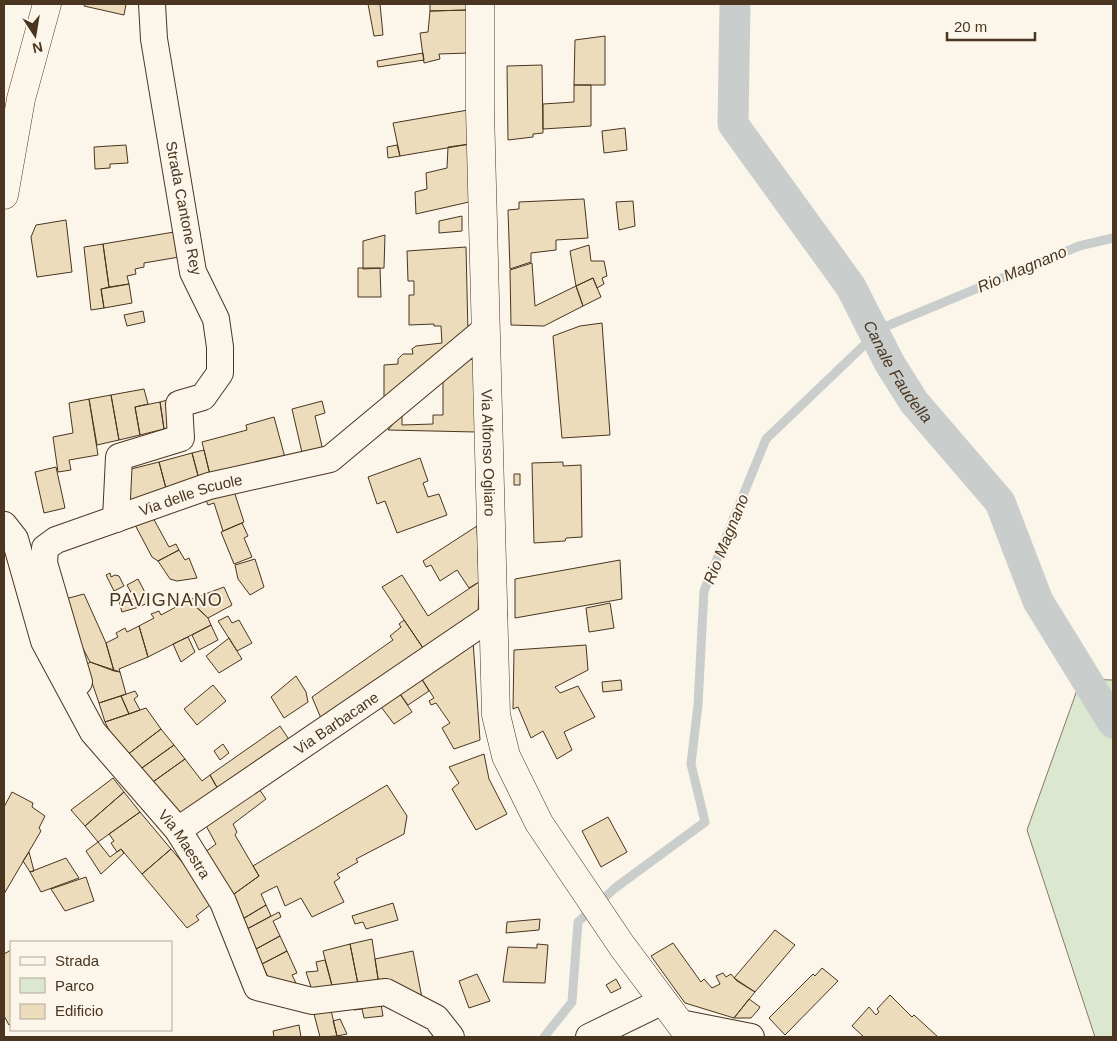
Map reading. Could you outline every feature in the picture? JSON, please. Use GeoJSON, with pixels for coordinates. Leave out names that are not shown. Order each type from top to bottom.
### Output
{"type":"FeatureCollection","features":[{"type":"Feature","properties":{"kind":"main road"},"geometry":{"type":"LineString","coordinates":[[4,195],[21,99],[47,4]]}},
{"type":"Feature","properties":{"kind":"main road","name":"Via Alfonso Ogliaro"},"geometry":{"type":"LineString","coordinates":[[480,4],[496,715],[506,756],[539,823],[663,1001]]}},
{"type":"Feature","properties":{"kind":"main road"},"geometry":{"type":"LineString","coordinates":[[663,1001],[685,1030]]}},
{"type":"Feature","properties":{"kind":"street","name":"Strada Cantone Rey"},"geometry":{"type":"LineString","coordinates":[[116,519],[119,457],[181,438],[179,404],[203,397],[220,373],[220,347],[216,319],[193,272],[154,39],[152,4]]}},
{"type":"Feature","properties":{"kind":"street","name":"Via delle Scuole"},"geometry":{"type":"LineString","coordinates":[[93,732],[44,563],[44,548],[56,540],[209,486],[330,459],[486,329]]}},
{"type":"Feature","properties":{"kind":"street","name":"Via Maestra"},"geometry":{"type":"LineString","coordinates":[[4,525],[15,539],[44,641],[93,732],[178,830],[223,902],[257,987],[312,1001],[386,992],[436,1018],[451,1037]]}},
{"type":"Feature","properties":{"kind":"street","name":"Via Barbacane"},"geometry":{"type":"LineString","coordinates":[[178,830],[494,615]]}},
{"type":"Feature","properties":{"kind":"street"},"geometry":{"type":"LineString","coordinates":[[589,1037],[663,1001]]}},
{"type":"Feature","properties":{"kind":"street"},"geometry":{"type":"LineString","coordinates":[[685,1030],[751,1037]]}},
{"type":"Feature","properties":{"kind":"green space"},"geometry":{"type":"Polygon","coordinates":[[[1081,679],[1113,680],[1113,1037],[1095,1037],[1027,830],[1081,679]]]}},
{"type":"Feature","properties":{"kind":"building"},"geometry":{"type":"Polygon","coordinates":[[[85,4],[126,4],[124,15],[84,6],[85,4]]]}},
{"type":"Feature","properties":{"kind":"building"},"geometry":{"type":"Polygon","coordinates":[[[368,4],[380,4],[383,35],[374,36],[368,4]]]}},
{"type":"Feature","properties":{"kind":"building"},"geometry":{"type":"Polygon","coordinates":[[[430,4],[468,4],[468,10],[430,11],[430,4]]]}},
{"type":"Feature","properties":{"kind":"building"},"geometry":{"type":"Polygon","coordinates":[[[468,10],[468,53],[439,54],[440,59],[424,63],[420,33],[428,32],[430,11],[468,10]]]}},
{"type":"Feature","properties":{"kind":"building"},"geometry":{"type":"Polygon","coordinates":[[[605,36],[605,85],[574,85],[575,40],[605,36]]]}},
{"type":"Feature","properties":{"kind":"building"},"geometry":{"type":"Polygon","coordinates":[[[423,53],[424,60],[378,67],[377,61],[423,53]]]}},
{"type":"Feature","properties":{"kind":"building"},"geometry":{"type":"Polygon","coordinates":[[[542,65],[543,133],[533,134],[533,137],[508,140],[507,66],[542,65]]]}},
{"type":"Feature","properties":{"kind":"building"},"geometry":{"type":"Polygon","coordinates":[[[574,85],[591,85],[591,126],[543,129],[543,104],[574,102],[574,85]]]}},
{"type":"Feature","properties":{"kind":"building"},"geometry":{"type":"Polygon","coordinates":[[[468,110],[470,144],[400,156],[393,123],[468,110]]]}},
{"type":"Feature","properties":{"kind":"building"},"geometry":{"type":"Polygon","coordinates":[[[625,128],[627,150],[604,153],[602,131],[625,128]]]}},
{"type":"Feature","properties":{"kind":"building"},"geometry":{"type":"Polygon","coordinates":[[[470,144],[469,202],[416,214],[415,192],[427,189],[426,173],[447,168],[448,147],[470,144]]]}},
{"type":"Feature","properties":{"kind":"building"},"geometry":{"type":"Polygon","coordinates":[[[126,145],[128,163],[110,164],[110,168],[95,169],[94,147],[126,145]]]}},
{"type":"Feature","properties":{"kind":"building"},"geometry":{"type":"Polygon","coordinates":[[[397,145],[400,156],[388,158],[387,147],[397,145]]]}},
{"type":"Feature","properties":{"kind":"building"},"geometry":{"type":"Polygon","coordinates":[[[584,199],[588,238],[556,240],[556,250],[531,253],[531,262],[510,269],[508,210],[519,209],[519,202],[584,199]]]}},
{"type":"Feature","properties":{"kind":"building"},"geometry":{"type":"Polygon","coordinates":[[[633,201],[635,226],[619,230],[616,202],[633,201]]]}},
{"type":"Feature","properties":{"kind":"building"},"geometry":{"type":"Polygon","coordinates":[[[462,216],[462,231],[439,233],[439,221],[462,216]]]}},
{"type":"Feature","properties":{"kind":"building"},"geometry":{"type":"Polygon","coordinates":[[[66,220],[72,272],[37,277],[31,237],[36,225],[66,220]]]}},
{"type":"Feature","properties":{"kind":"building"},"geometry":{"type":"Polygon","coordinates":[[[174,232],[179,257],[144,263],[144,267],[135,269],[136,274],[127,276],[129,284],[109,287],[103,244],[174,232]]]}},
{"type":"Feature","properties":{"kind":"building"},"geometry":{"type":"Polygon","coordinates":[[[385,235],[384,268],[363,269],[363,241],[385,235]]]}},
{"type":"Feature","properties":{"kind":"building"},"geometry":{"type":"Polygon","coordinates":[[[103,244],[109,287],[101,289],[104,308],[91,310],[84,247],[103,244]]]}},
{"type":"Feature","properties":{"kind":"building"},"geometry":{"type":"Polygon","coordinates":[[[589,245],[591,261],[604,261],[607,276],[602,278],[604,284],[597,288],[593,278],[576,286],[570,251],[589,245]]]}},
{"type":"Feature","properties":{"kind":"building"},"geometry":{"type":"Polygon","coordinates":[[[466,247],[468,333],[384,408],[384,365],[398,364],[398,359],[403,354],[413,354],[412,349],[416,346],[442,343],[441,326],[434,326],[434,324],[409,325],[409,295],[414,295],[414,281],[408,281],[407,251],[466,247]]]}},
{"type":"Feature","properties":{"kind":"building"},"geometry":{"type":"Polygon","coordinates":[[[532,263],[535,306],[576,286],[583,306],[544,326],[511,325],[510,270],[532,263]]]}},
{"type":"Feature","properties":{"kind":"building"},"geometry":{"type":"Polygon","coordinates":[[[358,268],[380,268],[381,297],[358,297],[358,268]]]}},
{"type":"Feature","properties":{"kind":"building"},"geometry":{"type":"Polygon","coordinates":[[[593,278],[601,297],[583,306],[576,286],[593,278]]]}},
{"type":"Feature","properties":{"kind":"building"},"geometry":{"type":"Polygon","coordinates":[[[129,284],[132,303],[104,308],[101,289],[129,284]]]}},
{"type":"Feature","properties":{"kind":"building"},"geometry":{"type":"Polygon","coordinates":[[[143,311],[145,322],[127,326],[124,315],[143,311]]]}},
{"type":"Feature","properties":{"kind":"building"},"geometry":{"type":"Polygon","coordinates":[[[602,323],[610,435],[562,438],[553,336],[580,326],[602,323]]]}},
{"type":"Feature","properties":{"kind":"building"},"geometry":{"type":"Polygon","coordinates":[[[473,359],[476,432],[388,430],[402,413],[402,425],[433,424],[433,415],[443,415],[443,380],[451,364],[473,359]]]}},
{"type":"Feature","properties":{"kind":"building"},"geometry":{"type":"Polygon","coordinates":[[[144,389],[148,404],[135,407],[140,435],[119,440],[111,395],[144,389]]]}},
{"type":"Feature","properties":{"kind":"building"},"geometry":{"type":"Polygon","coordinates":[[[111,395],[119,440],[97,445],[89,399],[111,395]]]}},
{"type":"Feature","properties":{"kind":"building"},"geometry":{"type":"Polygon","coordinates":[[[89,399],[98,455],[69,460],[71,470],[58,472],[53,437],[73,433],[69,403],[89,399]]]}},
{"type":"Feature","properties":{"kind":"building"},"geometry":{"type":"Polygon","coordinates":[[[171,399],[176,426],[164,429],[160,402],[171,399]]]}},
{"type":"Feature","properties":{"kind":"building"},"geometry":{"type":"Polygon","coordinates":[[[322,401],[325,413],[315,416],[323,451],[303,457],[292,409],[322,401]]]}},
{"type":"Feature","properties":{"kind":"building"},"geometry":{"type":"Polygon","coordinates":[[[160,402],[164,429],[140,435],[135,407],[160,402]]]}},
{"type":"Feature","properties":{"kind":"building"},"geometry":{"type":"Polygon","coordinates":[[[274,417],[287,465],[211,479],[202,442],[247,430],[246,425],[274,417]]]}},
{"type":"Feature","properties":{"kind":"building"},"geometry":{"type":"Polygon","coordinates":[[[204,450],[211,479],[200,483],[192,453],[204,450]]]}},
{"type":"Feature","properties":{"kind":"building"},"geometry":{"type":"Polygon","coordinates":[[[192,453],[200,483],[168,496],[159,462],[192,453]]]}},
{"type":"Feature","properties":{"kind":"building"},"geometry":{"type":"Polygon","coordinates":[[[420,458],[428,481],[423,483],[428,497],[439,494],[447,515],[397,533],[385,501],[377,504],[368,477],[420,458]]]}},
{"type":"Feature","properties":{"kind":"building"},"geometry":{"type":"Polygon","coordinates":[[[159,462],[168,496],[129,510],[131,469],[159,462]]]}},
{"type":"Feature","properties":{"kind":"building"},"geometry":{"type":"Polygon","coordinates":[[[563,462],[563,466],[581,465],[582,537],[566,538],[565,541],[534,543],[532,463],[563,462]]]}},
{"type":"Feature","properties":{"kind":"building"},"geometry":{"type":"Polygon","coordinates":[[[56,467],[65,508],[44,513],[35,472],[56,467]]]}},
{"type":"Feature","properties":{"kind":"building"},"geometry":{"type":"Polygon","coordinates":[[[514,474],[520,474],[520,485],[514,485],[514,474]]]}},
{"type":"Feature","properties":{"kind":"building"},"geometry":{"type":"Polygon","coordinates":[[[233,488],[244,522],[223,531],[214,503],[208,505],[205,498],[233,488]]]}},
{"type":"Feature","properties":{"kind":"building"},"geometry":{"type":"Polygon","coordinates":[[[152,516],[169,547],[176,544],[179,550],[158,561],[152,557],[134,523],[152,516]]]}},
{"type":"Feature","properties":{"kind":"building"},"geometry":{"type":"Polygon","coordinates":[[[242,523],[248,536],[244,538],[252,557],[234,564],[221,532],[242,523]]]}},
{"type":"Feature","properties":{"kind":"building"},"geometry":{"type":"Polygon","coordinates":[[[477,526],[479,582],[469,588],[457,570],[440,581],[431,565],[426,567],[423,561],[477,526]]]}},
{"type":"Feature","properties":{"kind":"building"},"geometry":{"type":"Polygon","coordinates":[[[179,550],[185,560],[189,558],[197,578],[177,581],[170,579],[158,561],[179,550]]]}},
{"type":"Feature","properties":{"kind":"building"},"geometry":{"type":"Polygon","coordinates":[[[255,559],[264,587],[250,595],[238,579],[235,565],[255,559]]]}},
{"type":"Feature","properties":{"kind":"building"},"geometry":{"type":"Polygon","coordinates":[[[620,560],[622,599],[515,618],[515,579],[620,560]]]}},
{"type":"Feature","properties":{"kind":"building"},"geometry":{"type":"Polygon","coordinates":[[[110,573],[111,577],[119,576],[124,586],[114,591],[106,575],[110,573]]]}},
{"type":"Feature","properties":{"kind":"building"},"geometry":{"type":"Polygon","coordinates":[[[402,575],[428,616],[479,582],[478,617],[425,651],[382,587],[402,575]]]}},
{"type":"Feature","properties":{"kind":"building"},"geometry":{"type":"Polygon","coordinates":[[[138,579],[150,602],[139,607],[127,585],[138,579]]]}},
{"type":"Feature","properties":{"kind":"building"},"geometry":{"type":"Polygon","coordinates":[[[224,587],[232,605],[208,618],[189,600],[224,587]]]}},
{"type":"Feature","properties":{"kind":"building"},"geometry":{"type":"Polygon","coordinates":[[[84,594],[106,643],[114,671],[90,662],[75,633],[65,599],[84,594]]]}},
{"type":"Feature","properties":{"kind":"building"},"geometry":{"type":"Polygon","coordinates":[[[134,599],[139,607],[122,612],[119,602],[134,599]]]}},
{"type":"Feature","properties":{"kind":"building"},"geometry":{"type":"Polygon","coordinates":[[[189,600],[208,618],[211,625],[148,657],[139,626],[154,618],[151,614],[159,611],[161,615],[189,600]]]}},
{"type":"Feature","properties":{"kind":"building"},"geometry":{"type":"Polygon","coordinates":[[[610,603],[614,628],[589,632],[586,608],[610,603]]]}},
{"type":"Feature","properties":{"kind":"building"},"geometry":{"type":"Polygon","coordinates":[[[228,616],[232,623],[239,620],[252,643],[237,651],[218,621],[228,616]]]}},
{"type":"Feature","properties":{"kind":"building"},"geometry":{"type":"Polygon","coordinates":[[[404,620],[425,651],[323,723],[312,697],[393,640],[390,636],[401,627],[399,624],[404,620]]]}},
{"type":"Feature","properties":{"kind":"building"},"geometry":{"type":"Polygon","coordinates":[[[211,625],[218,640],[199,650],[192,635],[211,625]]]}},
{"type":"Feature","properties":{"kind":"building"},"geometry":{"type":"Polygon","coordinates":[[[139,626],[148,657],[119,669],[120,672],[114,671],[106,643],[118,637],[116,633],[125,628],[127,632],[139,626]]]}},
{"type":"Feature","properties":{"kind":"building"},"geometry":{"type":"Polygon","coordinates":[[[188,637],[195,652],[181,662],[173,644],[188,637]]]}},
{"type":"Feature","properties":{"kind":"building"},"geometry":{"type":"Polygon","coordinates":[[[229,638],[242,659],[219,673],[206,656],[229,638]]]}},
{"type":"Feature","properties":{"kind":"building"},"geometry":{"type":"Polygon","coordinates":[[[473,641],[480,740],[454,749],[442,728],[450,723],[436,703],[431,705],[429,701],[434,698],[418,673],[473,641]]]}},
{"type":"Feature","properties":{"kind":"building"},"geometry":{"type":"Polygon","coordinates":[[[586,645],[588,670],[555,687],[560,693],[578,686],[595,717],[564,732],[572,750],[557,759],[543,731],[531,738],[518,707],[513,709],[514,650],[586,645]]]}},
{"type":"Feature","properties":{"kind":"building"},"geometry":{"type":"Polygon","coordinates":[[[90,662],[120,672],[126,694],[99,703],[86,665],[90,662]]]}},
{"type":"Feature","properties":{"kind":"building"},"geometry":{"type":"Polygon","coordinates":[[[418,673],[429,691],[408,705],[400,694],[418,673]]]}},
{"type":"Feature","properties":{"kind":"building"},"geometry":{"type":"Polygon","coordinates":[[[296,676],[306,692],[308,702],[284,718],[271,697],[296,676]]]}},
{"type":"Feature","properties":{"kind":"building"},"geometry":{"type":"Polygon","coordinates":[[[621,680],[622,690],[603,692],[602,682],[621,680]]]}},
{"type":"Feature","properties":{"kind":"building"},"geometry":{"type":"Polygon","coordinates":[[[213,685],[226,701],[197,725],[184,709],[213,685]]]}},
{"type":"Feature","properties":{"kind":"building"},"geometry":{"type":"Polygon","coordinates":[[[135,691],[138,696],[134,699],[140,710],[129,714],[121,696],[135,691]]]}},
{"type":"Feature","properties":{"kind":"building"},"geometry":{"type":"Polygon","coordinates":[[[400,694],[412,712],[394,724],[378,703],[400,694]]]}},
{"type":"Feature","properties":{"kind":"building"},"geometry":{"type":"Polygon","coordinates":[[[121,696],[129,714],[105,722],[99,703],[121,696]]]}},
{"type":"Feature","properties":{"kind":"building"},"geometry":{"type":"Polygon","coordinates":[[[146,708],[161,729],[127,755],[112,736],[105,722],[146,708]]]}},
{"type":"Feature","properties":{"kind":"building"},"geometry":{"type":"Polygon","coordinates":[[[280,726],[294,747],[219,791],[210,775],[280,726]]]}},
{"type":"Feature","properties":{"kind":"building"},"geometry":{"type":"Polygon","coordinates":[[[161,729],[174,745],[139,770],[127,755],[161,729]]]}},
{"type":"Feature","properties":{"kind":"building"},"geometry":{"type":"Polygon","coordinates":[[[223,744],[229,753],[220,760],[214,751],[223,744]]]}},
{"type":"Feature","properties":{"kind":"building"},"geometry":{"type":"Polygon","coordinates":[[[174,745],[185,759],[150,784],[139,770],[174,745]]]}},
{"type":"Feature","properties":{"kind":"building"},"geometry":{"type":"Polygon","coordinates":[[[484,754],[489,779],[507,814],[476,830],[452,789],[459,783],[449,767],[484,754]]]}},
{"type":"Feature","properties":{"kind":"building"},"geometry":{"type":"Polygon","coordinates":[[[185,759],[202,781],[210,775],[222,796],[175,818],[150,784],[185,759]]]}},
{"type":"Feature","properties":{"kind":"building"},"geometry":{"type":"Polygon","coordinates":[[[113,778],[124,792],[85,826],[71,810],[113,778]]]}},
{"type":"Feature","properties":{"kind":"building"},"geometry":{"type":"Polygon","coordinates":[[[387,785],[407,816],[404,834],[356,859],[358,862],[337,874],[340,878],[334,882],[344,902],[312,917],[301,898],[285,906],[277,886],[261,894],[266,905],[241,920],[227,899],[259,876],[253,866],[387,785]]]}},
{"type":"Feature","properties":{"kind":"building"},"geometry":{"type":"Polygon","coordinates":[[[259,789],[266,799],[233,824],[237,832],[235,835],[259,876],[227,899],[201,855],[216,844],[204,822],[259,789]]]}},
{"type":"Feature","properties":{"kind":"building"},"geometry":{"type":"Polygon","coordinates":[[[12,792],[33,803],[32,807],[45,816],[39,828],[41,831],[4,894],[4,807],[12,792]]]}},
{"type":"Feature","properties":{"kind":"building"},"geometry":{"type":"Polygon","coordinates":[[[124,792],[140,812],[98,842],[85,826],[124,792]]]}},
{"type":"Feature","properties":{"kind":"building"},"geometry":{"type":"Polygon","coordinates":[[[140,812],[171,849],[142,874],[121,849],[117,852],[111,843],[114,841],[109,834],[140,812]]]}},
{"type":"Feature","properties":{"kind":"building"},"geometry":{"type":"Polygon","coordinates":[[[608,817],[627,852],[601,867],[582,831],[608,817]]]}},
{"type":"Feature","properties":{"kind":"building"},"geometry":{"type":"Polygon","coordinates":[[[98,842],[110,857],[121,849],[124,853],[101,874],[86,851],[98,842]]]}},
{"type":"Feature","properties":{"kind":"building"},"geometry":{"type":"Polygon","coordinates":[[[171,849],[215,901],[196,916],[199,920],[187,928],[142,874],[171,849]]]}},
{"type":"Feature","properties":{"kind":"building"},"geometry":{"type":"Polygon","coordinates":[[[29,852],[34,871],[30,872],[23,861],[29,852]]]}},
{"type":"Feature","properties":{"kind":"building"},"geometry":{"type":"Polygon","coordinates":[[[66,858],[79,878],[41,892],[30,872],[66,858]]]}},
{"type":"Feature","properties":{"kind":"building"},"geometry":{"type":"Polygon","coordinates":[[[86,877],[94,901],[65,911],[51,889],[86,877]]]}},
{"type":"Feature","properties":{"kind":"building"},"geometry":{"type":"Polygon","coordinates":[[[393,903],[398,920],[366,929],[363,922],[355,924],[352,916],[393,903]]]}},
{"type":"Feature","properties":{"kind":"building"},"geometry":{"type":"Polygon","coordinates":[[[266,905],[271,916],[247,929],[241,920],[266,905]]]}},
{"type":"Feature","properties":{"kind":"building"},"geometry":{"type":"Polygon","coordinates":[[[279,912],[281,917],[273,921],[280,936],[256,949],[247,929],[279,912]]]}},
{"type":"Feature","properties":{"kind":"building"},"geometry":{"type":"Polygon","coordinates":[[[540,919],[539,930],[506,933],[507,922],[540,919]]]}},
{"type":"Feature","properties":{"kind":"building"},"geometry":{"type":"Polygon","coordinates":[[[775,930],[795,945],[755,992],[734,978],[775,930]]]}},
{"type":"Feature","properties":{"kind":"building"},"geometry":{"type":"Polygon","coordinates":[[[280,936],[287,951],[262,964],[256,949],[280,936]]]}},
{"type":"Feature","properties":{"kind":"building"},"geometry":{"type":"Polygon","coordinates":[[[372,939],[379,985],[359,989],[350,944],[372,939]]]}},
{"type":"Feature","properties":{"kind":"building"},"geometry":{"type":"Polygon","coordinates":[[[673,943],[701,982],[704,979],[712,988],[720,984],[716,976],[723,973],[726,977],[731,974],[737,981],[755,992],[734,1018],[685,1003],[651,956],[673,943]]]}},
{"type":"Feature","properties":{"kind":"building"},"geometry":{"type":"Polygon","coordinates":[[[350,944],[359,989],[334,993],[323,951],[350,944]]]}},
{"type":"Feature","properties":{"kind":"building"},"geometry":{"type":"Polygon","coordinates":[[[537,944],[548,945],[545,983],[503,982],[508,947],[537,948],[537,944]]]}},
{"type":"Feature","properties":{"kind":"building"},"geometry":{"type":"Polygon","coordinates":[[[10,951],[9,1025],[4,1016],[4,954],[10,951]]]}},
{"type":"Feature","properties":{"kind":"building"},"geometry":{"type":"Polygon","coordinates":[[[287,951],[297,973],[292,975],[298,987],[272,986],[262,964],[287,951]]]}},
{"type":"Feature","properties":{"kind":"building"},"geometry":{"type":"Polygon","coordinates":[[[413,951],[423,1003],[379,985],[375,959],[413,951]]]}},
{"type":"Feature","properties":{"kind":"building"},"geometry":{"type":"Polygon","coordinates":[[[325,960],[334,993],[314,996],[306,972],[318,971],[316,962],[325,960]]]}},
{"type":"Feature","properties":{"kind":"building"},"geometry":{"type":"Polygon","coordinates":[[[822,968],[838,981],[785,1035],[769,1018],[813,974],[815,976],[822,968]]]}},
{"type":"Feature","properties":{"kind":"building"},"geometry":{"type":"Polygon","coordinates":[[[477,974],[490,1001],[469,1008],[459,981],[477,974]]]}},
{"type":"Feature","properties":{"kind":"building"},"geometry":{"type":"Polygon","coordinates":[[[616,979],[621,988],[611,993],[606,985],[616,979]]]}},
{"type":"Feature","properties":{"kind":"building"},"geometry":{"type":"Polygon","coordinates":[[[890,995],[912,1017],[914,1015],[938,1037],[864,1037],[852,1026],[869,1007],[876,1015],[879,1012],[877,1009],[890,995]]]}},
{"type":"Feature","properties":{"kind":"building"},"geometry":{"type":"Polygon","coordinates":[[[380,998],[383,1016],[364,1018],[362,1009],[354,1010],[353,1002],[380,998]]]}},
{"type":"Feature","properties":{"kind":"building"},"geometry":{"type":"Polygon","coordinates":[[[749,999],[760,1007],[758,1010],[751,1018],[734,1018],[749,999]]]}},
{"type":"Feature","properties":{"kind":"building"},"geometry":{"type":"Polygon","coordinates":[[[331,1010],[337,1036],[320,1037],[314,1014],[331,1010]]]}},
{"type":"Feature","properties":{"kind":"building"},"geometry":{"type":"Polygon","coordinates":[[[340,1019],[347,1034],[337,1036],[333,1021],[340,1019]]]}},
{"type":"Feature","properties":{"kind":"building"},"geometry":{"type":"Polygon","coordinates":[[[299,1025],[301,1037],[274,1037],[273,1031],[299,1025]]]}},
{"type":"Feature","properties":{"kind":"waterway","name":"Canale Faudella"},"geometry":{"type":"LineString","coordinates":[[735,4],[733,124],[851,287],[890,364],[914,402],[1000,502],[1038,601],[1113,723]]}},
{"type":"Feature","properties":{"kind":"waterway","name":"Rio Magnano"},"geometry":{"type":"LineString","coordinates":[[544,1037],[572,1002],[578,922],[615,888],[705,822],[691,764],[698,705],[704,591],[766,439],[882,328],[1079,246],[1113,238]]}},
{"type":"Feature","properties":{"kind":"district","name":"PAVIGNANO"},"geometry":{"type":"Point","coordinates":[166,600]}}]}
